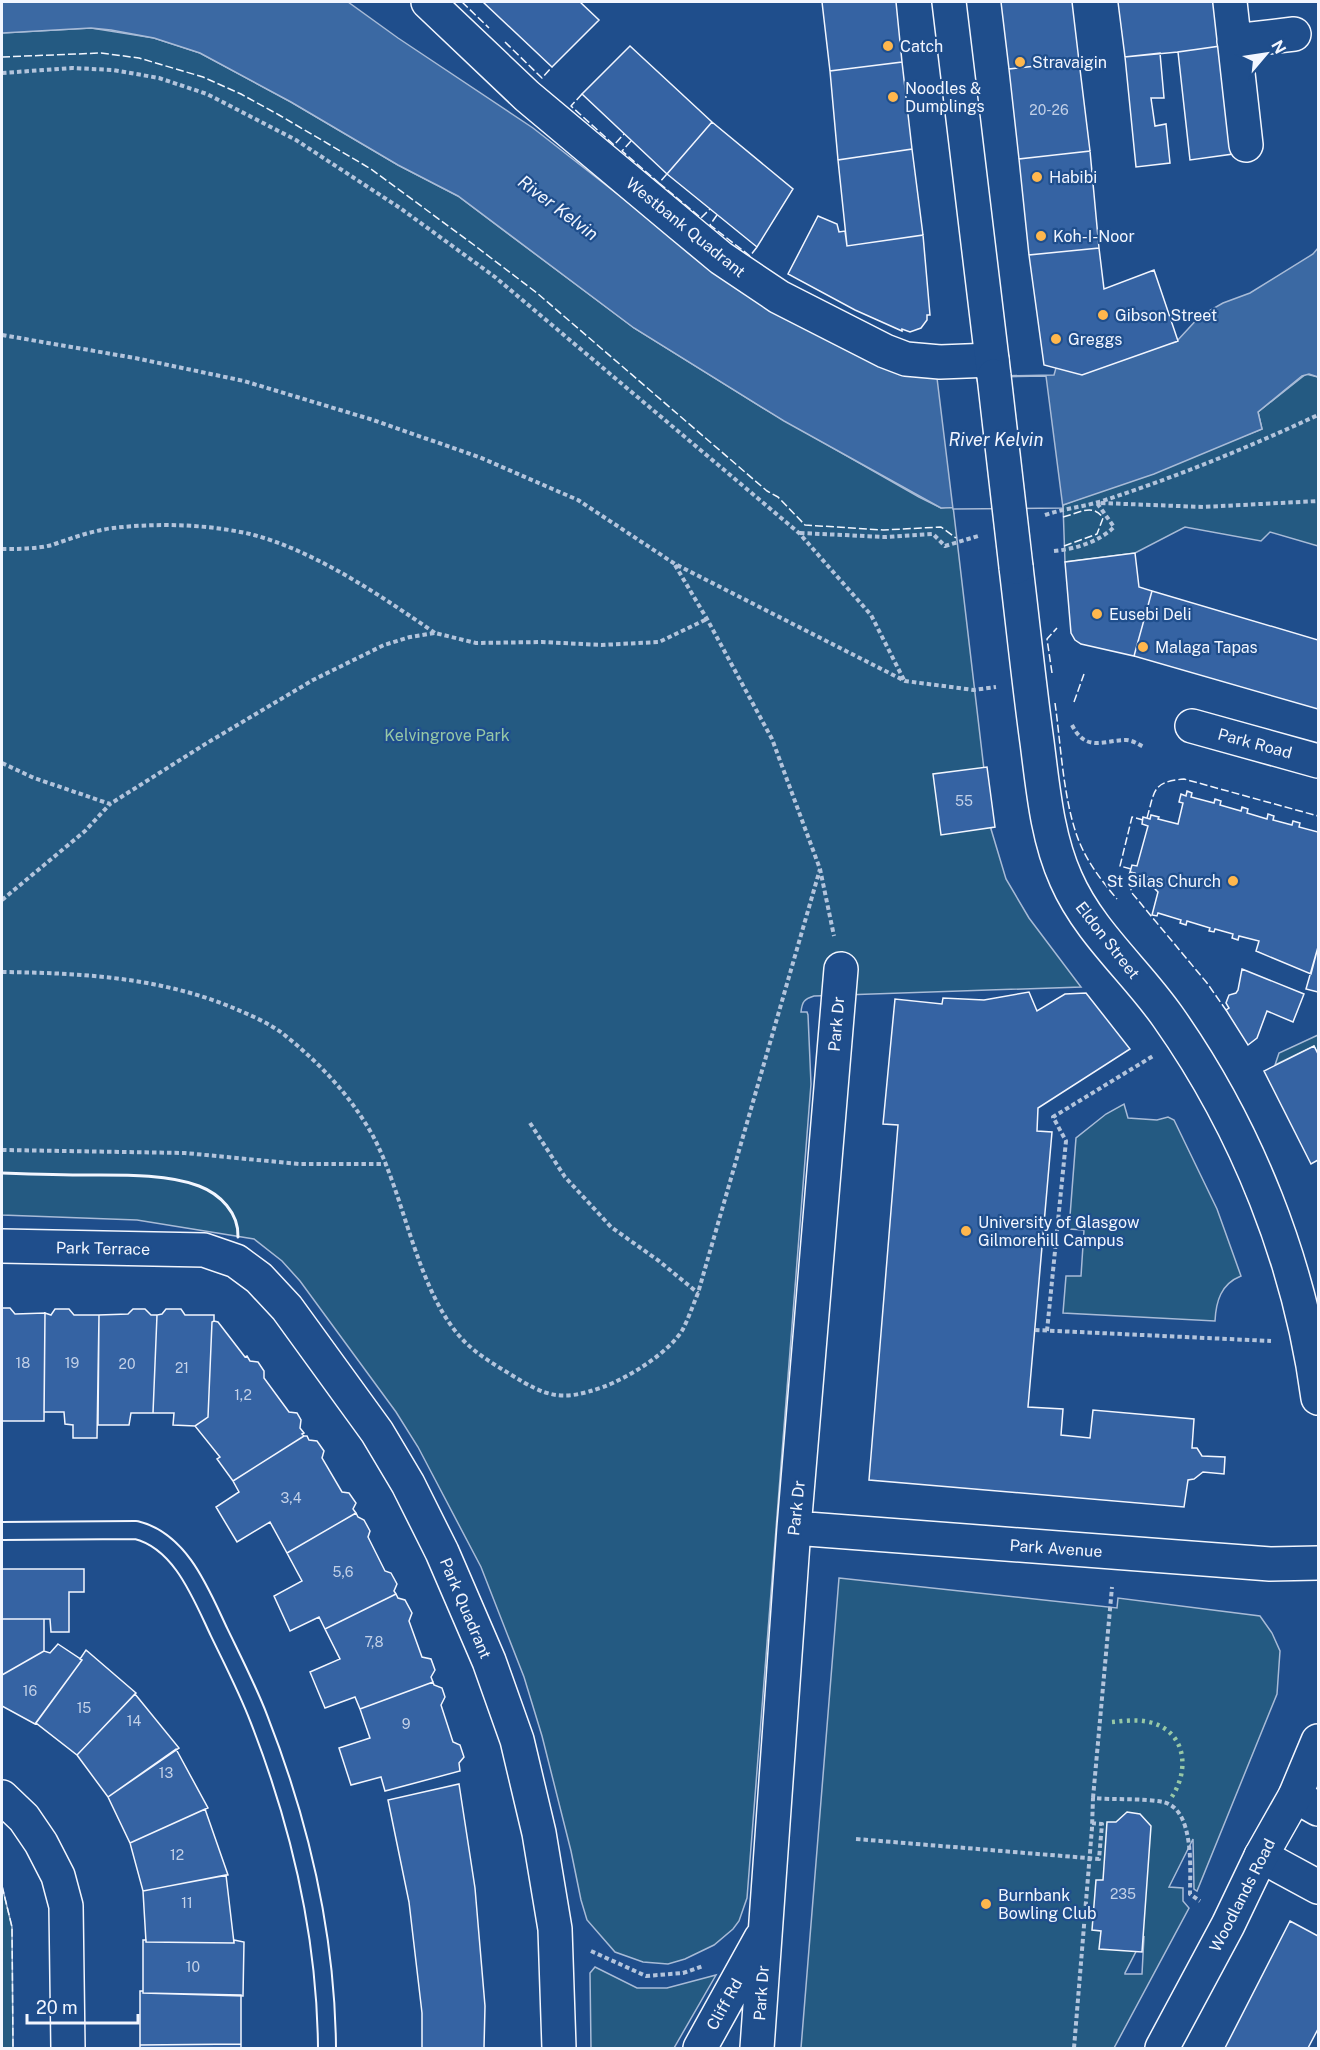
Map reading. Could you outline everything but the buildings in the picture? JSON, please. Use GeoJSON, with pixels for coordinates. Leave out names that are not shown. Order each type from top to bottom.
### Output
{"type":"FeatureCollection","features":[{"type":"Feature","properties":{"kind":"street","name":"Westbank Quadrant"},"geometry":{"type":"LineString","coordinates":[[428,2],[536,103],[721,258],[770,291],[885,351],[906,359],[993,368]]}},
{"type":"Feature","properties":{"kind":"street"},"geometry":{"type":"LineString","coordinates":[[949,2],[993,368]]}},
{"type":"Feature","properties":{"kind":"street"},"geometry":{"type":"LineString","coordinates":[[1230,2],[1246,145]]}},
{"type":"Feature","properties":{"kind":"street"},"geometry":{"type":"LineString","coordinates":[[1234,41],[1294,34]]}},
{"type":"Feature","properties":{"kind":"street","name":"Eldon Street"},"geometry":{"type":"LineString","coordinates":[[993,368],[1029,683],[1047,812],[1056,852],[1076,901],[1168,1017],[1219,1100],[1245,1152],[1275,1221],[1299,1304],[1318,1398]]}},
{"type":"Feature","properties":{"kind":"street","name":"Park Road"},"geometry":{"type":"LineString","coordinates":[[1192,726],[1318,761]]}},
{"type":"Feature","properties":{"kind":"street","name":"Park Dr"},"geometry":{"type":"LineString","coordinates":[[757,2049],[794,1528],[841,969]]}},
{"type":"Feature","properties":{"kind":"street","name":"Park Terrace"},"geometry":{"type":"LineString","coordinates":[[2,1246],[204,1250]]}},
{"type":"Feature","properties":{"kind":"street","name":"Park Quadrant"},"geometry":{"type":"LineString","coordinates":[[204,1250],[236,1261],[259,1278],[274,1293],[377,1432],[408,1484],[465,1602],[505,1704],[522,1759],[539,1833],[555,1929],[559,2049]]}},
{"type":"Feature","properties":{"kind":"street","name":"Park Avenue"},"geometry":{"type":"LineString","coordinates":[[794,1528],[1270,1564],[1318,1563]]}},
{"type":"Feature","properties":{"kind":"street","name":"Woodlands Road"},"geometry":{"type":"LineString","coordinates":[[1162,2049],[1228,1925],[1261,1856],[1307,1803],[1318,1740]]}},
{"type":"Feature","properties":{"kind":"street"},"geometry":{"type":"LineString","coordinates":[[2,1797],[24,1818],[41,1843],[58,1876],[66,1906],[68,2049]]}},
{"type":"Feature","properties":{"kind":"street"},"geometry":{"type":"LineString","coordinates":[[1261,1856],[1318,1887]]}},
{"type":"Feature","properties":{"kind":"street","name":"Cliff Rd"},"geometry":{"type":"LineString","coordinates":[[700,2049],[766,1929]]}},
{"type":"Feature","properties":{"kind":"lane"},"geometry":{"type":"LineString","coordinates":[[2,1531],[136,1530],[147,1533],[172,1550],[201,1595],[259,1719],[294,1822],[317,1927],[324,1988],[327,2049]]}},
{"type":"Feature","properties":{"kind":"path"},"geometry":{"type":"LineString","coordinates":[[2,73],[72,68],[113,70],[159,78],[207,94],[296,140],[400,207],[495,277],[799,533],[871,615],[905,681]]}},
{"type":"Feature","properties":{"kind":"path"},"geometry":{"type":"LineString","coordinates":[[2,335],[135,358],[244,381],[370,419],[479,456],[578,500],[675,564],[905,681],[974,690],[1029,683]]}},
{"type":"Feature","properties":{"kind":"path"},"geometry":{"type":"LineString","coordinates":[[1041,516],[1097,503],[1262,441],[1318,415]]}},
{"type":"Feature","properties":{"kind":"path"},"geometry":{"type":"LineString","coordinates":[[1097,503],[1203,507],[1318,501]]}},
{"type":"Feature","properties":{"kind":"path"},"geometry":{"type":"LineString","coordinates":[[1053,551],[1065,550],[1103,537],[1114,527],[1097,503]]}},
{"type":"Feature","properties":{"kind":"path"},"geometry":{"type":"LineString","coordinates":[[2,549],[49,546],[77,535],[113,528],[187,525],[251,534],[302,553],[382,597],[435,633],[476,643],[543,642],[612,645],[658,642],[708,619]]}},
{"type":"Feature","properties":{"kind":"path"},"geometry":{"type":"LineString","coordinates":[[799,533],[885,537],[933,534],[945,546],[988,533]]}},
{"type":"Feature","properties":{"kind":"path"},"geometry":{"type":"LineString","coordinates":[[675,564],[708,619],[772,739],[820,869],[841,969]]}},
{"type":"Feature","properties":{"kind":"path"},"geometry":{"type":"LineString","coordinates":[[2,900],[85,831],[110,804],[207,743],[313,680],[384,645],[410,637],[435,633]]}},
{"type":"Feature","properties":{"kind":"path"},"geometry":{"type":"LineString","coordinates":[[1069,718],[1074,730],[1085,740],[1095,744],[1129,740],[1144,747]]}},
{"type":"Feature","properties":{"kind":"path"},"geometry":{"type":"LineString","coordinates":[[2,763],[34,778],[110,804]]}},
{"type":"Feature","properties":{"kind":"path"},"geometry":{"type":"LineString","coordinates":[[2,972],[92,975],[139,981],[213,999],[249,1014],[280,1032],[311,1057],[358,1110],[385,1164],[433,1295],[465,1342],[485,1358],[540,1391],[558,1396],[576,1396],[613,1383],[641,1369],[682,1331],[698,1293],[820,869]]}},
{"type":"Feature","properties":{"kind":"path"},"geometry":{"type":"LineString","coordinates":[[1047,1331],[1066,1141],[1053,1117],[1126,1072]]}},
{"type":"Feature","properties":{"kind":"path"},"geometry":{"type":"LineString","coordinates":[[530,1123],[565,1177],[611,1227],[659,1261],[698,1293]]}},
{"type":"Feature","properties":{"kind":"path"},"geometry":{"type":"LineString","coordinates":[[2,1150],[185,1153],[299,1164],[385,1164]]}},
{"type":"Feature","properties":{"kind":"path"},"geometry":{"type":"LineString","coordinates":[[1035,1330],[1308,1343]]}},
{"type":"Feature","properties":{"kind":"path"},"geometry":{"type":"LineString","coordinates":[[1074,2049],[1115,1552]]}},
{"type":"Feature","properties":{"kind":"path"},"geometry":{"type":"LineString","coordinates":[[1093,1798],[1164,1802],[1170,1805],[1181,1817],[1190,1840],[1190,1880]]}},
{"type":"Feature","properties":{"kind":"path"},"geometry":{"type":"LineString","coordinates":[[856,1839],[1099,1859],[1102,1824],[1092,1823]]}},
{"type":"Feature","properties":{"kind":"path"},"geometry":{"type":"LineString","coordinates":[[555,1929],[597,1955],[646,1976],[683,1973],[710,1965]]}},
{"type":"Feature","properties":{"kind":"green space","name":"Kelvingrove Park"},"geometry":{"type":"Polygon","coordinates":[[[91,28],[154,38],[200,53],[291,102],[398,165],[458,196],[634,328],[763,408],[919,497],[941,508],[953,506],[991,829],[1006,879],[1029,918],[1081,987],[814,996],[803,1003],[801,1012],[807,1012],[808,1015],[811,1084],[747,1898],[739,1921],[733,1929],[714,1945],[685,1959],[668,1964],[643,1962],[615,1952],[587,1920],[542,1736],[524,1677],[481,1567],[418,1447],[396,1412],[300,1281],[282,1261],[254,1239],[137,1220],[2,1215],[2,33],[91,28]]]}},
{"type":"Feature","properties":{"kind":"green space"},"geometry":{"type":"Polygon","coordinates":[[[1306,374],[1318,377],[1318,546],[1270,532],[1261,541],[1185,527],[1135,553],[1065,562],[1063,505],[1262,429],[1258,412],[1306,374]]]}},
{"type":"Feature","properties":{"kind":"green space"},"geometry":{"type":"Polygon","coordinates":[[[1318,1035],[1318,1054],[1314,1046],[1275,1065],[1279,1053],[1318,1035]]]}},
{"type":"Feature","properties":{"kind":"green space"},"geometry":{"type":"Polygon","coordinates":[[[1124,1104],[1128,1118],[1157,1120],[1168,1117],[1174,1120],[1217,1209],[1241,1276],[1224,1288],[1215,1321],[1063,1313],[1066,1276],[1081,1276],[1084,1230],[1069,1229],[1076,1138],[1106,1114],[1124,1104]]]}},
{"type":"Feature","properties":{"kind":"green space","name":"Burnbank Bowling Club"},"geometry":{"type":"Polygon","coordinates":[[[839,1578],[1117,1608],[1118,1598],[1260,1616],[1272,1633],[1280,1651],[1277,1694],[1197,1891],[1194,1889],[1193,1839],[1169,1887],[1183,1888],[1183,1901],[1189,1908],[1114,2048],[801,2048],[839,1578]],[[1144,1936],[1125,1973],[1142,1974],[1144,1936]]]}},
{"type":"Feature","properties":{"kind":"green space"},"geometry":{"type":"Polygon","coordinates":[[[2,1886],[12,1927],[13,2048],[2,2048],[2,1886]]]}},
{"type":"Feature","properties":{"kind":"green space"},"geometry":{"type":"Polygon","coordinates":[[[595,1967],[637,1988],[667,1988],[716,1975],[674,2048],[591,2048],[590,1973],[595,1967]]]}},
{"type":"Feature","properties":{"kind":"water","name":"River Kelvin"},"geometry":{"type":"Polygon","coordinates":[[[2,2],[348,2],[533,128],[698,257],[785,319],[789,317],[994,376],[1054,375],[1056,368],[1176,342],[1200,316],[1223,303],[1250,293],[1313,254],[1318,248],[1318,377],[1309,374],[1302,376],[1258,412],[1262,429],[1154,474],[1063,505],[941,508],[784,421],[634,328],[458,196],[398,165],[291,102],[200,53],[154,38],[91,28],[2,33],[2,2]]]}},
{"type":"Feature","properties":{"kind":"pier"},"geometry":{"type":"Polygon","coordinates":[[[1046,376],[1063,508],[953,509],[937,378],[1046,376]]]}},
{"type":"Feature","properties":{"kind":"hedge"},"geometry":{"type":"LineString","coordinates":[[1112,1722],[1135,1720],[1149,1722],[1162,1727],[1178,1743],[1181,1753],[1181,1776],[1171,1798]]}},
{"type":"Feature","properties":{"kind":"fence"},"geometry":{"type":"LineString","coordinates":[[462,2],[489,28]]}},
{"type":"Feature","properties":{"kind":"fence"},"geometry":{"type":"LineString","coordinates":[[505,42],[542,78],[552,67]]}},
{"type":"Feature","properties":{"kind":"fence"},"geometry":{"type":"LineString","coordinates":[[2,57],[101,53],[139,58],[203,77],[241,94],[371,169],[537,293],[767,491],[778,497],[805,525],[883,530],[941,527],[956,538]]}},
{"type":"Feature","properties":{"kind":"fence"},"geometry":{"type":"LineString","coordinates":[[582,94],[571,106],[614,145],[624,134]]}},
{"type":"Feature","properties":{"kind":"fence"},"geometry":{"type":"LineString","coordinates":[[631,141],[622,151],[659,183],[667,174]]}},
{"type":"Feature","properties":{"kind":"fence"},"geometry":{"type":"LineString","coordinates":[[659,183],[701,218],[710,209]]}},
{"type":"Feature","properties":{"kind":"fence"},"geometry":{"type":"LineString","coordinates":[[717,215],[710,225],[750,256],[757,247]]}},
{"type":"Feature","properties":{"kind":"fence"},"geometry":{"type":"LineString","coordinates":[[1063,517],[1090,510],[1099,513],[1103,518],[1097,534],[1064,546]]}},
{"type":"Feature","properties":{"kind":"fence"},"geometry":{"type":"LineString","coordinates":[[1052,673],[1047,639],[1057,628]]}},
{"type":"Feature","properties":{"kind":"fence"},"geometry":{"type":"LineString","coordinates":[[1074,702],[1084,674]]}},
{"type":"Feature","properties":{"kind":"fence"},"geometry":{"type":"LineString","coordinates":[[1055,703],[1065,788],[1072,821],[1089,862],[1117,899]]}},
{"type":"Feature","properties":{"kind":"fence"},"geometry":{"type":"LineString","coordinates":[[1147,818],[1156,789],[1166,782],[1184,779],[1318,816]]}},
{"type":"Feature","properties":{"kind":"fence"},"geometry":{"type":"LineString","coordinates":[[1131,869],[1120,866],[1132,817],[1143,820]]}},
{"type":"Feature","properties":{"kind":"fence"},"geometry":{"type":"LineString","coordinates":[[1130,872],[1128,878],[1132,893],[1207,983],[1226,1010]]}},
{"type":"Feature","properties":{"kind":"fence"},"geometry":{"type":"LineString","coordinates":[[2,1886],[12,1927],[13,2048]]}},
{"type":"Feature","properties":{"kind":"wall"},"geometry":{"type":"LineString","coordinates":[[2,1173],[145,1176],[187,1182],[221,1199],[232,1212],[238,1237]]}},
{"type":"Feature","properties":{"kind":"place","name":"Catch"},"geometry":{"type":"Point","coordinates":[888,46]}},
{"type":"Feature","properties":{"kind":"place","name":"Stravaigin"},"geometry":{"type":"Point","coordinates":[1020,62]}},
{"type":"Feature","properties":{"kind":"place","name":"Noodles & Dumplings"},"geometry":{"type":"Point","coordinates":[893,97]}},
{"type":"Feature","properties":{"kind":"place","name":"Habibi"},"geometry":{"type":"Point","coordinates":[1037,177]}},
{"type":"Feature","properties":{"kind":"place","name":"Koh-I-Noor"},"geometry":{"type":"Point","coordinates":[1041,236]}},
{"type":"Feature","properties":{"kind":"place","name":"Gibson Street"},"geometry":{"type":"Point","coordinates":[1103,315]}},
{"type":"Feature","properties":{"kind":"place","name":"Greggs"},"geometry":{"type":"Point","coordinates":[1056,339]}},
{"type":"Feature","properties":{"kind":"place","name":"Eusebi Deli"},"geometry":{"type":"Point","coordinates":[1097,614]}},
{"type":"Feature","properties":{"kind":"place","name":"Malaga Tapas"},"geometry":{"type":"Point","coordinates":[1143,647]}},
{"type":"Feature","properties":{"kind":"place","name":"St Silas Church"},"geometry":{"type":"Point","coordinates":[1233,881]}},
{"type":"Feature","properties":{"kind":"place","name":"University of Glasgow Gilmorehill Campus"},"geometry":{"type":"Point","coordinates":[966,1231]}},
{"type":"Feature","properties":{"kind":"place","name":"Burnbank Bowling Club"},"geometry":{"type":"Point","coordinates":[986,1904]}}]}
